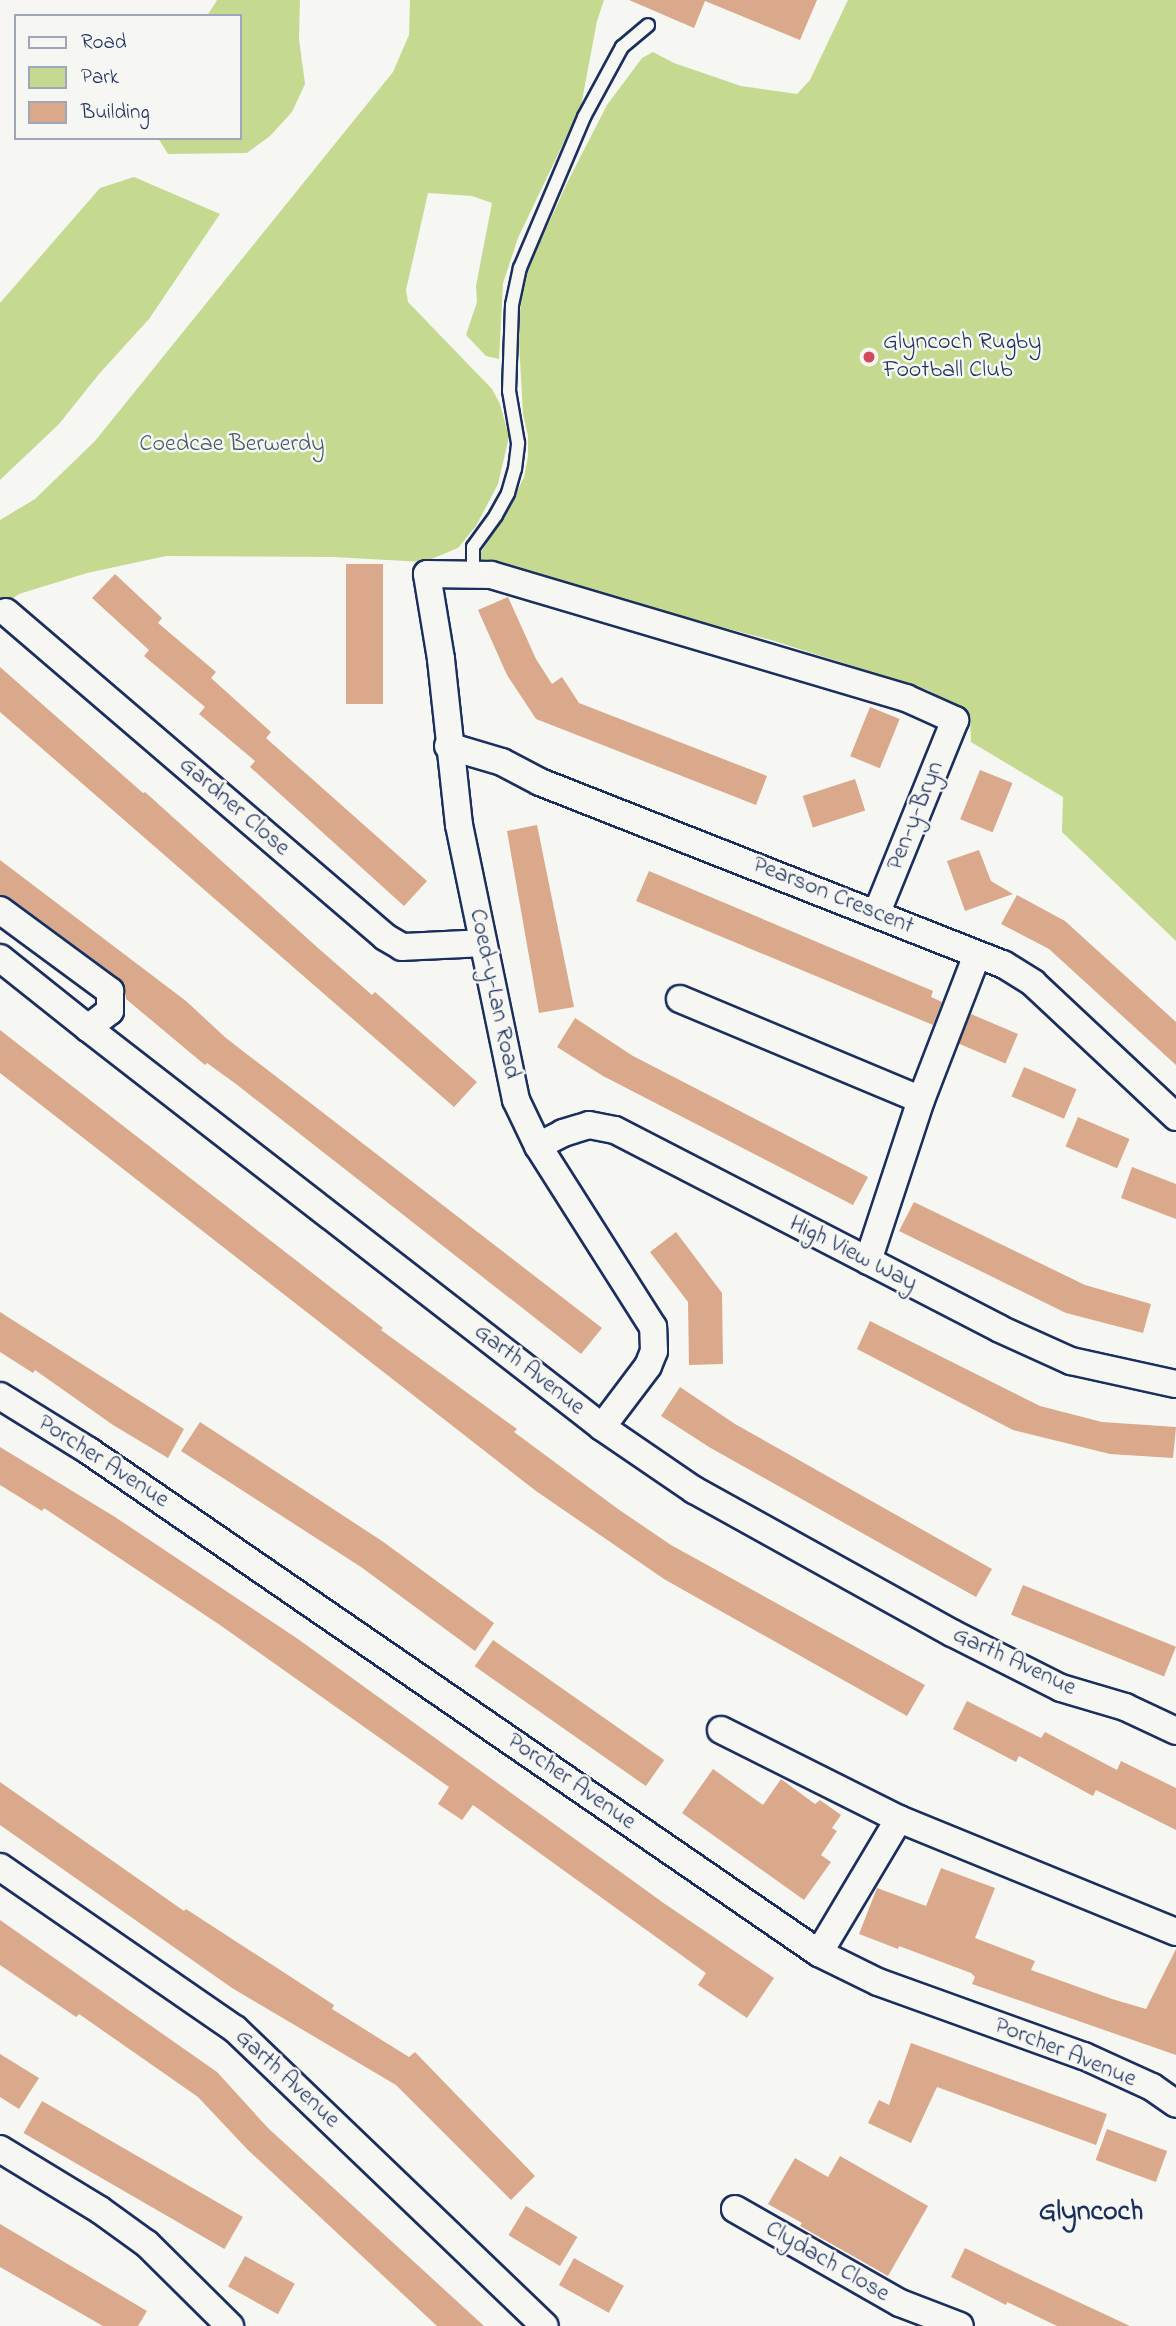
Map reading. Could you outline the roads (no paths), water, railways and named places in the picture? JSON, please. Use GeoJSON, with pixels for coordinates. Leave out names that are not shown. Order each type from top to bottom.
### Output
{"type":"FeatureCollection","features":[{"type":"Feature","properties":{"kind":"street","name":"Coed-y-Lan Road"},"geometry":{"type":"LineString","coordinates":[[482,575],[427,574],[441,659],[448,746],[459,825],[516,1100],[538,1146],[653,1327],[654,1351],[648,1366],[602,1427]]}},
{"type":"Feature","properties":{"kind":"street","name":"Pen-y-Bryn"},"geometry":{"type":"LineString","coordinates":[[482,575],[906,698],[955,720],[877,912]]}},
{"type":"Feature","properties":{"kind":"street","name":"Gardner Close"},"geometry":{"type":"LineString","coordinates":[[6,612],[385,937],[402,947],[482,943]]}},
{"type":"Feature","properties":{"kind":"street","name":"Pearson Crescent"},"geometry":{"type":"LineString","coordinates":[[448,746],[502,762],[540,782],[877,912],[1003,964],[1032,984],[1176,1117]]}},
{"type":"Feature","properties":{"kind":"street"},"geometry":{"type":"LineString","coordinates":[[0,910],[110,992],[110,1011],[88,1028]]}},
{"type":"Feature","properties":{"kind":"street"},"geometry":{"type":"LineString","coordinates":[[868,1261],[921,1100],[977,955]]}},
{"type":"Feature","properties":{"kind":"street","name":"Garth Avenue"},"geometry":{"type":"LineString","coordinates":[[0,958],[602,1427],[694,1490],[952,1633],[1061,1688],[1125,1707],[1176,1731]]}},
{"type":"Feature","properties":{"kind":"street"},"geometry":{"type":"LineString","coordinates":[[680,999],[921,1100]]}},
{"type":"Feature","properties":{"kind":"street","name":"High View Way"},"geometry":{"type":"LineString","coordinates":[[538,1146],[563,1133],[589,1125],[615,1130],[690,1172],[1000,1329],[1071,1361],[1176,1384]]}},
{"type":"Feature","properties":{"kind":"street","name":"Porcher Avenue"},"geometry":{"type":"LineString","coordinates":[[0,1396],[101,1459],[819,1953],[878,1982],[1084,2056],[1152,2087],[1176,2104]]}},
{"type":"Feature","properties":{"kind":"street"},"geometry":{"type":"LineString","coordinates":[[721,1730],[900,1819],[1176,1932]]}},
{"type":"Feature","properties":{"kind":"street"},"geometry":{"type":"LineString","coordinates":[[819,1953],[900,1819]]}},
{"type":"Feature","properties":{"kind":"street","name":"Garth Avenue"},"geometry":{"type":"LineString","coordinates":[[0,1867],[235,2029],[545,2326]]}},
{"type":"Feature","properties":{"kind":"street"},"geometry":{"type":"LineString","coordinates":[[0,2149],[90,2204],[147,2244],[230,2326]]}},
{"type":"Feature","properties":{"kind":"street","name":"Clydach Close"},"geometry":{"type":"LineString","coordinates":[[735,2209],[900,2303],[960,2326]]}},
{"type":"Feature","properties":{"kind":"lane"},"geometry":{"type":"LineString","coordinates":[[482,575],[473,547],[496,515],[515,469],[517,443],[509,391],[511,318],[520,268],[584,117],[622,47],[648,25]]}},
{"type":"Feature","properties":{"kind":"place","name":"Glyncoch Rugby Football Club"},"geometry":{"type":"Point","coordinates":[869,357]}},
{"type":"Feature","properties":{"kind":"district","name":"Glyncoch"},"geometry":{"type":"Point","coordinates":[1091,2213]}},
{"type":"Feature","properties":{"kind":"park label","name":"Coedcae Berwerdy"},"geometry":{"type":"Point","coordinates":[232,445]}}]}
